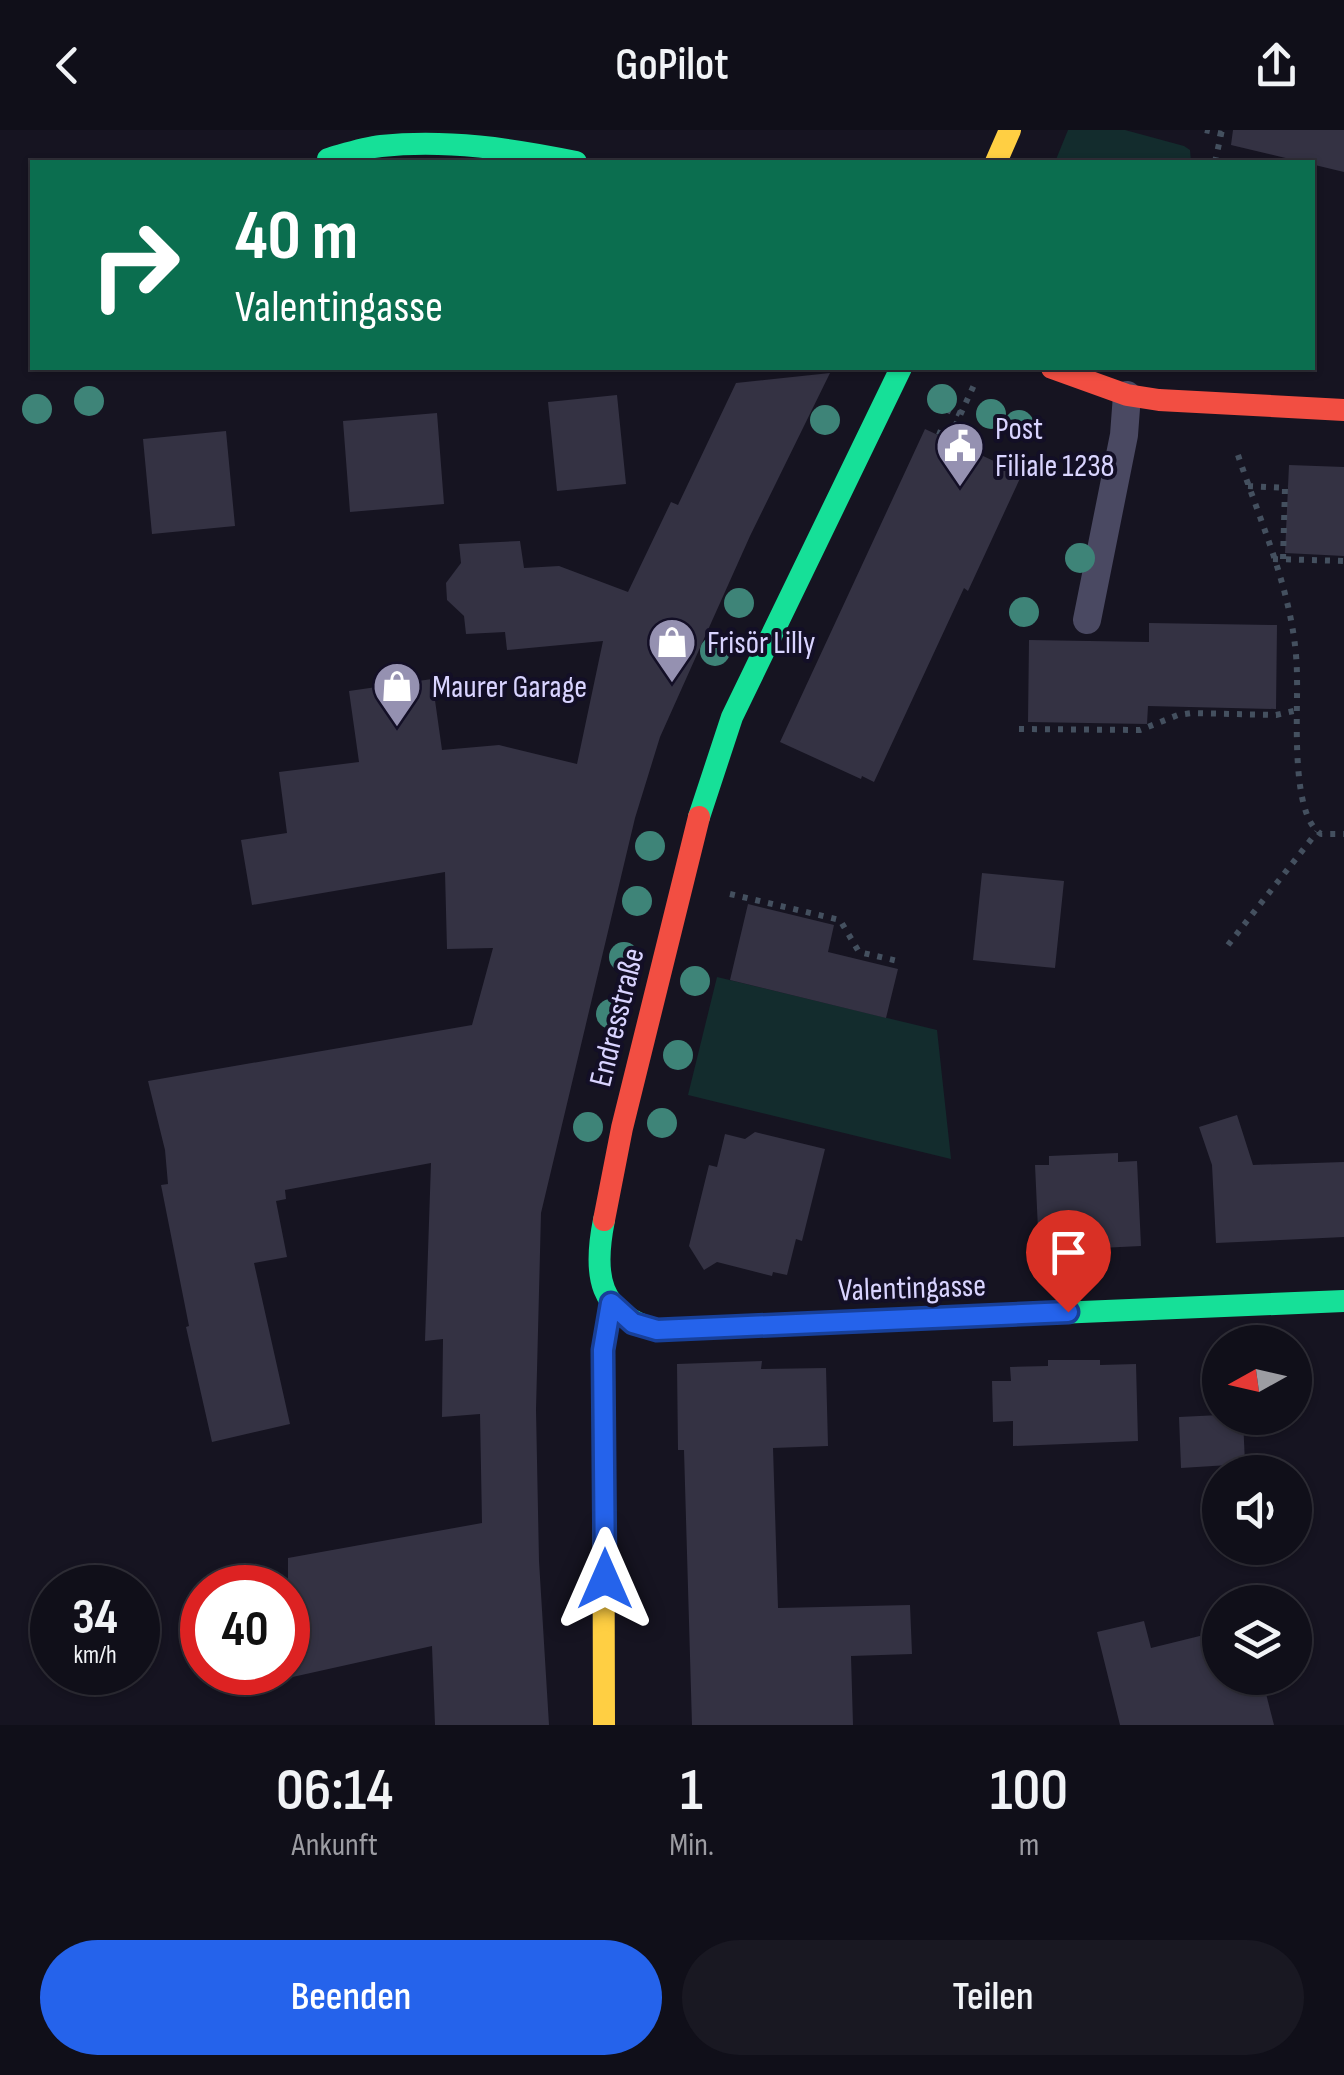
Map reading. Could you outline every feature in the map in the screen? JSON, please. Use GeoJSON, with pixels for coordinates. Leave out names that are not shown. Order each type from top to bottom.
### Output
{"type":"FeatureCollection","features":[{"type":"Feature","properties":{"kind":"main road"},"geometry":{"type":"LineString","coordinates":[[997,160],[1010,130]]}},
{"type":"Feature","properties":{"kind":"main road"},"geometry":{"type":"LineString","coordinates":[[328,159],[381,146],[538,153],[568,160]]}},
{"type":"Feature","properties":{"kind":"main road","name":"Endresstraße"},"geometry":{"type":"LineString","coordinates":[[604,1725],[603,1350],[611,1303],[600,1278],[598,1250],[622,1128],[701,811],[732,717],[900,370]]}},
{"type":"Feature","properties":{"kind":"main road"},"geometry":{"type":"LineString","coordinates":[[1057,370],[1126,395],[1159,400],[1344,410]]}},
{"type":"Feature","properties":{"kind":"main road","name":"Valentingasse"},"geometry":{"type":"LineString","coordinates":[[611,1303],[633,1323],[657,1330],[1344,1300]]}},
{"type":"Feature","properties":{"kind":"lane"},"geometry":{"type":"LineString","coordinates":[[1088,620],[1124,435],[1126,395]]}},
{"type":"Feature","properties":{"kind":"path"},"geometry":{"type":"LineString","coordinates":[[1205,130],[1222,132],[1215,160]]}},
{"type":"Feature","properties":{"kind":"path"},"geometry":{"type":"LineString","coordinates":[[941,430],[951,435],[974,385]]}},
{"type":"Feature","properties":{"kind":"path"},"geometry":{"type":"LineString","coordinates":[[947,414],[949,409],[960,414]]}},
{"type":"Feature","properties":{"kind":"path"},"geometry":{"type":"LineString","coordinates":[[1237,453],[1293,624],[1299,772],[1307,819],[1317,832],[1329,836],[1344,834]]}},
{"type":"Feature","properties":{"kind":"path"},"geometry":{"type":"LineString","coordinates":[[1248,486],[1287,488],[1283,559]]}},
{"type":"Feature","properties":{"kind":"path"},"geometry":{"type":"LineString","coordinates":[[1273,559],[1344,562]]}},
{"type":"Feature","properties":{"kind":"path"},"geometry":{"type":"LineString","coordinates":[[1019,729],[1140,730],[1192,713],[1276,715],[1298,710]]}},
{"type":"Feature","properties":{"kind":"path"},"geometry":{"type":"LineString","coordinates":[[1228,944],[1317,832]]}},
{"type":"Feature","properties":{"kind":"path"},"geometry":{"type":"LineString","coordinates":[[728,894],[840,920],[859,952],[902,962]]}},
{"type":"Feature","properties":{"kind":"green space"},"geometry":{"type":"Polygon","coordinates":[[[1068,130],[1125,130],[1184,146],[1190,150],[1191,160],[1056,160],[1068,130]]]}},
{"type":"Feature","properties":{"kind":"green space"},"geometry":{"type":"Polygon","coordinates":[[[717,977],[937,1030],[951,1159],[688,1095],[717,977]]]}},
{"type":"Feature","properties":{"kind":"building"},"geometry":{"type":"Polygon","coordinates":[[[1233,130],[1344,130],[1344,172],[1315,165],[1315,160],[1294,160],[1231,145],[1233,130]]]}},
{"type":"Feature","properties":{"kind":"building"},"geometry":{"type":"Polygon","coordinates":[[[830,373],[750,536],[660,737],[635,818],[541,1213],[536,1410],[539,1561],[549,1725],[435,1725],[432,1646],[310,1673],[310,1565],[288,1565],[288,1558],[482,1523],[480,1414],[442,1417],[443,1339],[425,1341],[431,1163],[285,1190],[286,1199],[276,1201],[287,1257],[254,1263],[290,1424],[212,1442],[186,1327],[189,1326],[161,1185],[168,1184],[165,1150],[148,1081],[472,1025],[493,948],[447,949],[445,872],[252,905],[241,840],[287,833],[279,772],[359,762],[349,691],[432,679],[442,750],[499,745],[577,764],[603,641],[507,650],[505,632],[466,634],[464,616],[447,600],[446,583],[461,563],[459,544],[520,541],[524,568],[559,566],[628,592],[671,502],[678,505],[736,383],[830,373]]]}},
{"type":"Feature","properties":{"kind":"building"},"geometry":{"type":"Polygon","coordinates":[[[617,395],[626,484],[557,491],[548,402],[617,395]]]}},
{"type":"Feature","properties":{"kind":"building"},"geometry":{"type":"Polygon","coordinates":[[[437,413],[444,504],[350,512],[343,421],[437,413]]]}},
{"type":"Feature","properties":{"kind":"building"},"geometry":{"type":"Polygon","coordinates":[[[925,429],[1022,474],[874,782],[780,742],[925,429]]]}},
{"type":"Feature","properties":{"kind":"building"},"geometry":{"type":"Polygon","coordinates":[[[226,431],[235,526],[152,534],[143,439],[226,431]]]}},
{"type":"Feature","properties":{"kind":"building"},"geometry":{"type":"Polygon","coordinates":[[[1289,465],[1344,467],[1344,556],[1285,553],[1289,465]]]}},
{"type":"Feature","properties":{"kind":"building"},"geometry":{"type":"Polygon","coordinates":[[[1149,623],[1277,625],[1276,709],[1148,706],[1147,724],[1028,722],[1029,640],[1149,642],[1149,623]]]}},
{"type":"Feature","properties":{"kind":"building"},"geometry":{"type":"Polygon","coordinates":[[[982,873],[1064,881],[1055,968],[973,960],[982,873]]]}},
{"type":"Feature","properties":{"kind":"building"},"geometry":{"type":"Polygon","coordinates":[[[748,904],[834,925],[828,952],[898,969],[886,1018],[730,980],[748,904]]]}},
{"type":"Feature","properties":{"kind":"building"},"geometry":{"type":"Polygon","coordinates":[[[1237,1115],[1253,1165],[1344,1162],[1344,1237],[1216,1243],[1212,1165],[1199,1127],[1237,1115]]]}},
{"type":"Feature","properties":{"kind":"building"},"geometry":{"type":"Polygon","coordinates":[[[755,1132],[825,1149],[802,1241],[796,1239],[787,1275],[773,1272],[772,1276],[717,1262],[704,1270],[689,1246],[709,1165],[717,1167],[725,1134],[745,1139],[755,1132]]]}},
{"type":"Feature","properties":{"kind":"building"},"geometry":{"type":"Polygon","coordinates":[[[1118,1153],[1118,1162],[1137,1161],[1141,1246],[1039,1251],[1035,1165],[1049,1165],[1049,1156],[1118,1153]]]}},
{"type":"Feature","properties":{"kind":"building"},"geometry":{"type":"Polygon","coordinates":[[[1048,1360],[1136,1364],[1138,1441],[1013,1446],[1013,1421],[993,1422],[992,1381],[1011,1381],[1010,1367],[1048,1366],[1048,1360]]]}},
{"type":"Feature","properties":{"kind":"building"},"geometry":{"type":"Polygon","coordinates":[[[762,1361],[761,1369],[826,1368],[828,1446],[773,1448],[778,1608],[910,1605],[912,1654],[851,1656],[853,1725],[692,1725],[684,1450],[678,1450],[677,1364],[762,1361]]]}},
{"type":"Feature","properties":{"kind":"building"},"geometry":{"type":"Polygon","coordinates":[[[1202,1416],[1202,1435],[1244,1435],[1245,1455],[1202,1455],[1202,1467],[1181,1468],[1179,1417],[1202,1416]]]}},
{"type":"Feature","properties":{"kind":"building"},"geometry":{"type":"Polygon","coordinates":[[[1144,1621],[1151,1648],[1202,1635],[1202,1695],[1266,1695],[1274,1725],[1120,1725],[1097,1632],[1144,1621]]]}},
{"type":"Feature","properties":{"kind":"traffic: fast"},"geometry":{"type":"LineString","coordinates":[[328,159],[374,147],[430,144],[504,149],[565,160]]}},
{"type":"Feature","properties":{"kind":"traffic: fast"},"geometry":{"type":"LineString","coordinates":[[699,817],[732,717],[900,370]]}},
{"type":"Feature","properties":{"kind":"traffic: fast"},"geometry":{"type":"LineString","coordinates":[[604,1220],[599,1258],[604,1289],[622,1313],[657,1330],[1344,1301]]}},
{"type":"Feature","properties":{"kind":"traffic: slow"},"geometry":{"type":"LineString","coordinates":[[997,160],[1010,130]]}},
{"type":"Feature","properties":{"kind":"traffic: slow"},"geometry":{"type":"LineString","coordinates":[[604,1725],[603,1350],[611,1303]]}},
{"type":"Feature","properties":{"kind":"traffic: jam"},"geometry":{"type":"LineString","coordinates":[[1058,370],[1127,395],[1159,400],[1344,410]]}},
{"type":"Feature","properties":{"kind":"traffic: jam"},"geometry":{"type":"LineString","coordinates":[[604,1220],[622,1128],[699,817]]}},
{"type":"Feature","properties":{"kind":"place","name":"Post Filiale 1238"},"geometry":{"type":"Point","coordinates":[960,488]}},
{"type":"Feature","properties":{"kind":"place","name":"Frisör Lilly"},"geometry":{"type":"Point","coordinates":[672,684]}},
{"type":"Feature","properties":{"kind":"place","name":"Maurer Garage"},"geometry":{"type":"Point","coordinates":[397,728]}},
{"type":"Feature","properties":{"kind":"route"},"geometry":{"type":"LineString","coordinates":[[605,1579],[603,1350],[611,1303],[633,1323],[657,1330],[1068,1312]]}}]}
